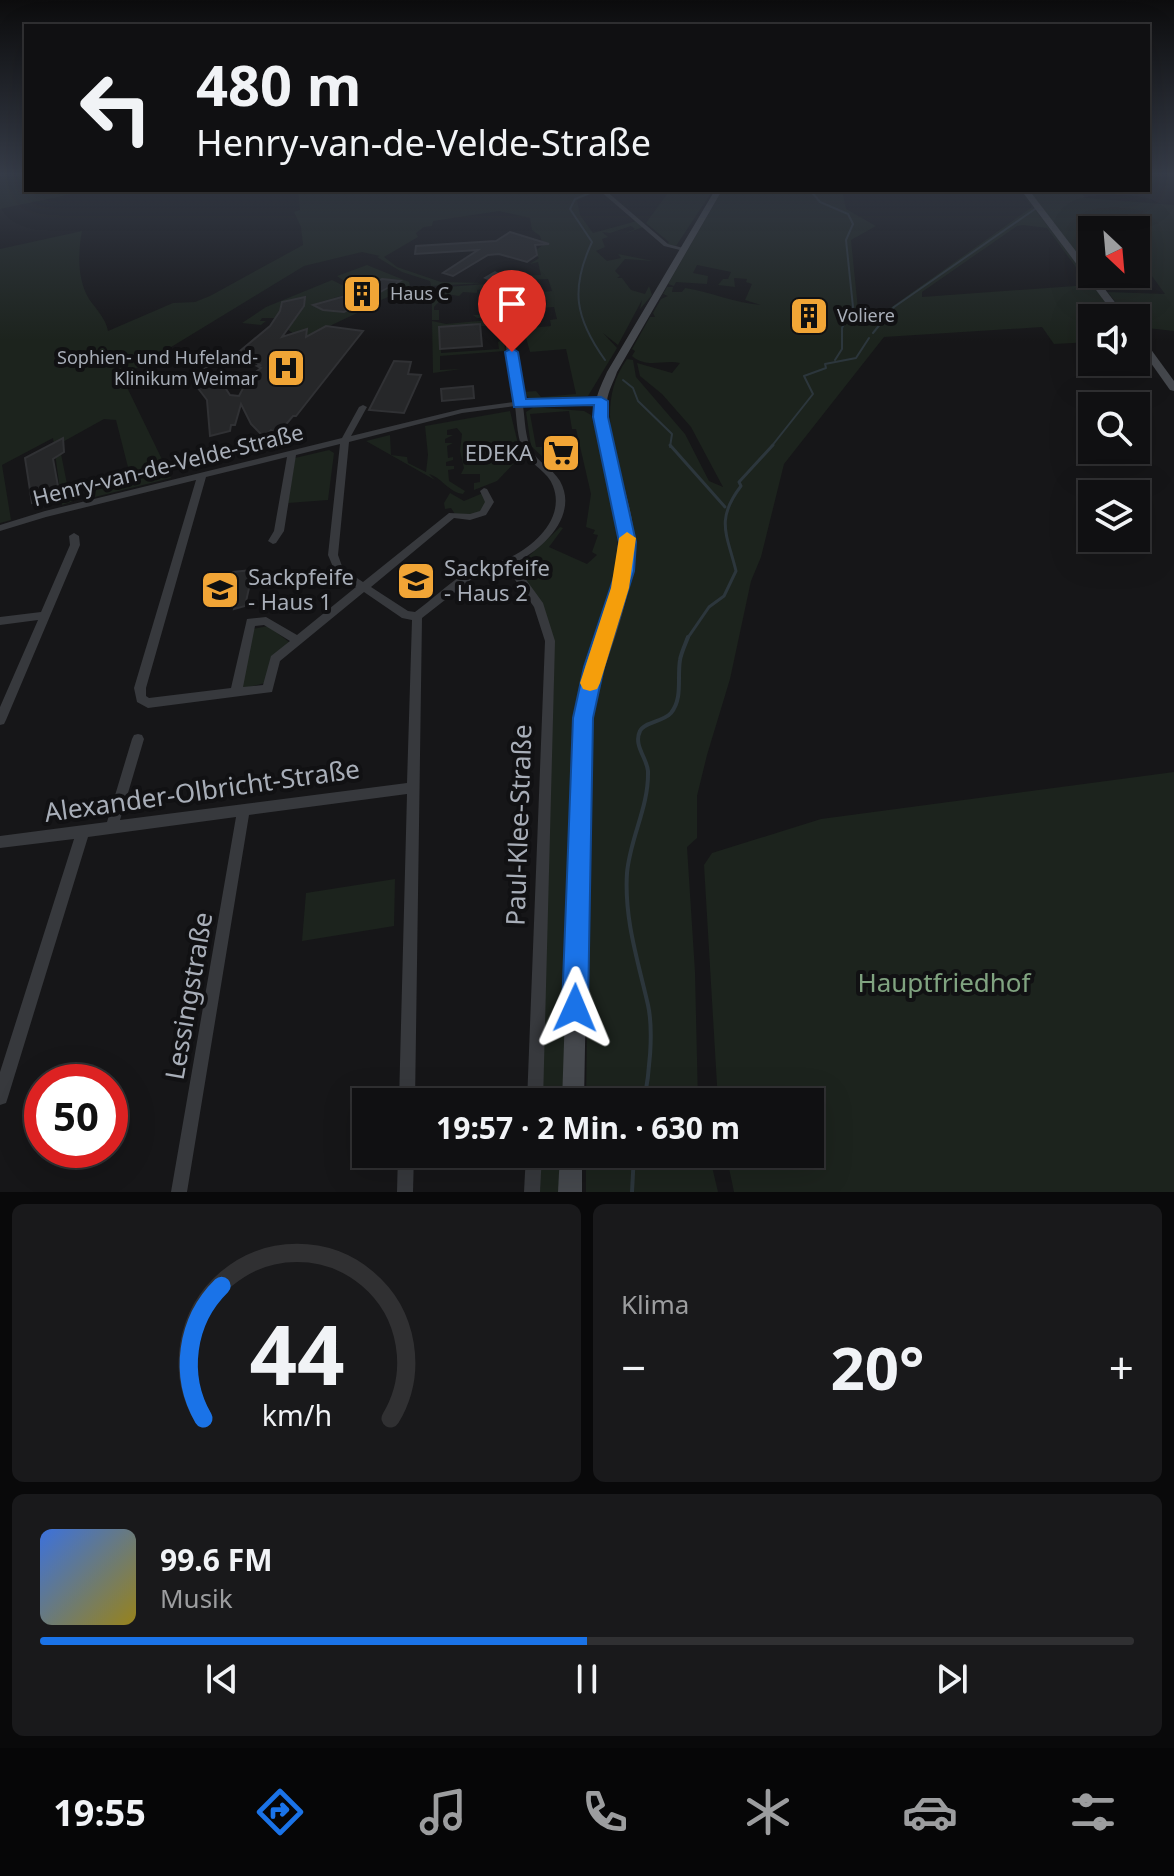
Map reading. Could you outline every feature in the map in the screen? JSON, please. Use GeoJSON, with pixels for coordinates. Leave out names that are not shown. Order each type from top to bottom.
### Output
{"type":"FeatureCollection","features":[{"type":"Feature","properties":{"kind":"main road"},"geometry":{"type":"LineString","coordinates":[[573,1088],[583,718],[594,667],[625,571],[628,542],[600,405],[613,369],[695,230]]}},
{"type":"Feature","properties":{"kind":"main road"},"geometry":{"type":"LineString","coordinates":[[1055,230],[1111,304]]}},
{"type":"Feature","properties":{"kind":"main road"},"geometry":{"type":"LineString","coordinates":[[1150,355],[1174,388]]}},
{"type":"Feature","properties":{"kind":"main road"},"geometry":{"type":"LineString","coordinates":[[570,1192],[571,1168]]}},
{"type":"Feature","properties":{"kind":"street"},"geometry":{"type":"LineString","coordinates":[[648,230],[666,245],[684,249]]}},
{"type":"Feature","properties":{"kind":"street"},"geometry":{"type":"LineString","coordinates":[[363,407],[345,440],[333,561],[339,571],[406,615],[417,616],[471,574],[508,562],[541,540],[556,522],[560,503],[558,487],[551,473],[526,449],[500,283]]}},
{"type":"Feature","properties":{"kind":"street","name":"Henry-van-de-Velde-Straße"},"geometry":{"type":"LineString","coordinates":[[0,528],[45,514],[462,411],[519,404],[600,405]]}},
{"type":"Feature","properties":{"kind":"street"},"geometry":{"type":"LineString","coordinates":[[273,541],[279,531],[292,452]]}},
{"type":"Feature","properties":{"kind":"street"},"geometry":{"type":"LineString","coordinates":[[202,475],[140,688],[141,699],[152,703],[268,689],[275,659],[452,515],[470,517],[483,513],[490,502],[484,491]]}},
{"type":"Feature","properties":{"kind":"street"},"geometry":{"type":"LineString","coordinates":[[0,720],[75,545],[74,536]]}},
{"type":"Feature","properties":{"kind":"street","name":"Paul-Klee-Straße"},"geometry":{"type":"LineString","coordinates":[[508,562],[539,606],[550,641],[535,1088]]}},
{"type":"Feature","properties":{"kind":"street"},"geometry":{"type":"LineString","coordinates":[[0,621],[46,615]]}},
{"type":"Feature","properties":{"kind":"street"},"geometry":{"type":"LineString","coordinates":[[407,1088],[411,788],[417,616]]}},
{"type":"Feature","properties":{"kind":"street"},"geometry":{"type":"LineString","coordinates":[[236,693],[251,622],[266,621],[297,640]]}},
{"type":"Feature","properties":{"kind":"street"},"geometry":{"type":"LineString","coordinates":[[112,827],[138,739]]}},
{"type":"Feature","properties":{"kind":"street","name":"Alexander-Olbricht-Straße"},"geometry":{"type":"LineString","coordinates":[[0,842],[411,788]]}},
{"type":"Feature","properties":{"kind":"street","name":"Lessingstraße"},"geometry":{"type":"LineString","coordinates":[[179,1192],[244,809]]}},
{"type":"Feature","properties":{"kind":"street"},"geometry":{"type":"LineString","coordinates":[[0,1097],[83,831]]}},
{"type":"Feature","properties":{"kind":"street"},"geometry":{"type":"LineString","coordinates":[[405,1192],[406,1168]]}},
{"type":"Feature","properties":{"kind":"street"},"geometry":{"type":"LineString","coordinates":[[532,1192],[533,1168]]}},
{"type":"Feature","properties":{"kind":"green space"},"geometry":{"type":"Polygon","coordinates":[[[301,230],[420,230],[416,233],[418,237],[384,257],[397,267],[441,282],[485,283],[431,286],[430,281],[402,272],[377,257],[380,256],[362,252],[304,266],[122,377],[171,478],[87,499],[85,489],[130,475],[116,420],[104,419],[59,444],[69,494],[75,493],[76,500],[62,505],[53,438],[2,465],[11,520],[0,523],[0,249],[82,231],[79,257],[82,283],[108,331],[173,303],[195,302],[210,296],[303,245],[301,230]]]}},
{"type":"Feature","properties":{"kind":"green space"},"geometry":{"type":"Polygon","coordinates":[[[532,230],[591,230],[593,233],[620,230],[602,232],[608,237],[602,239],[605,247],[596,251],[607,261],[621,258],[618,254],[653,261],[625,259],[615,271],[620,276],[617,278],[622,278],[631,290],[645,294],[649,286],[652,295],[640,309],[642,300],[618,345],[603,333],[617,348],[588,396],[531,400],[523,392],[536,391],[541,397],[576,394],[566,349],[530,352],[525,334],[513,333],[511,320],[518,319],[520,329],[551,326],[550,320],[557,319],[554,307],[528,309],[512,316],[511,306],[547,305],[547,300],[542,300],[541,295],[535,293],[552,291],[548,279],[508,281],[507,276],[541,275],[538,262],[530,264],[539,258],[533,252],[543,245],[540,236],[532,230]]]}},
{"type":"Feature","properties":{"kind":"green space"},"geometry":{"type":"Polygon","coordinates":[[[654,230],[687,230],[676,246],[667,244],[669,242],[654,230]]]}},
{"type":"Feature","properties":{"kind":"green space"},"geometry":{"type":"Polygon","coordinates":[[[699,230],[870,230],[851,240],[858,309],[876,325],[886,311],[1000,230],[1012,230],[922,292],[922,297],[1078,286],[1095,288],[1107,304],[1078,304],[1078,343],[1054,344],[1042,327],[884,337],[784,464],[697,796],[697,838],[687,847],[695,972],[698,1088],[586,1088],[591,715],[626,601],[633,562],[633,537],[611,433],[610,407],[615,383],[627,359],[633,360],[636,377],[685,434],[709,481],[723,487],[691,427],[662,394],[640,376],[637,363],[672,373],[680,363],[644,362],[632,356],[635,351],[632,349],[650,317],[655,317],[653,313],[661,299],[668,296],[663,294],[667,287],[673,287],[672,292],[682,292],[685,288],[761,305],[745,300],[752,284],[746,282],[747,279],[734,278],[735,287],[718,285],[723,279],[728,279],[731,272],[697,265],[693,273],[708,276],[707,284],[676,282],[674,286],[668,284],[699,230]]]}},
{"type":"Feature","properties":{"kind":"green space"},"geometry":{"type":"Polygon","coordinates":[[[1048,230],[1078,266],[1078,270],[1048,230]]]}},
{"type":"Feature","properties":{"kind":"green space"},"geometry":{"type":"Polygon","coordinates":[[[1058,230],[1078,230],[1078,256],[1058,230]]]}},
{"type":"Feature","properties":{"kind":"green space"},"geometry":{"type":"Polygon","coordinates":[[[1150,230],[1174,230],[1174,331],[1150,328],[1150,304],[1117,304],[1108,292],[1165,294],[1150,273],[1150,230]]]}},
{"type":"Feature","properties":{"kind":"green space"},"geometry":{"type":"Polygon","coordinates":[[[367,265],[409,282],[413,299],[409,293],[397,293],[372,304],[378,300],[366,299],[399,280],[382,279],[369,286],[363,282],[353,287],[337,276],[367,265]]]}},
{"type":"Feature","properties":{"kind":"green space"},"geometry":{"type":"Polygon","coordinates":[[[332,280],[346,287],[345,294],[357,291],[318,303],[322,309],[363,300],[368,308],[306,337],[304,333],[294,334],[287,329],[302,297],[280,311],[276,318],[262,318],[260,321],[266,321],[261,325],[242,323],[266,307],[332,280]]]}},
{"type":"Feature","properties":{"kind":"green space"},"geometry":{"type":"Polygon","coordinates":[[[487,284],[498,291],[501,317],[477,318],[473,315],[488,315],[484,313],[487,308],[481,307],[481,300],[486,298],[483,295],[485,289],[477,290],[477,293],[463,292],[459,296],[446,294],[434,307],[434,310],[439,310],[439,320],[432,320],[432,288],[487,284]]]}},
{"type":"Feature","properties":{"kind":"green space"},"geometry":{"type":"Polygon","coordinates":[[[501,319],[502,336],[498,335],[496,322],[487,322],[487,326],[440,327],[441,353],[499,349],[498,342],[504,339],[505,351],[440,356],[440,370],[461,369],[433,373],[432,321],[446,324],[501,319]]]}},
{"type":"Feature","properties":{"kind":"green space"},"geometry":{"type":"Polygon","coordinates":[[[534,407],[584,411],[591,415],[614,497],[618,554],[615,577],[583,683],[576,733],[565,1088],[540,1088],[553,652],[545,615],[518,569],[560,527],[563,528],[549,547],[587,564],[597,555],[592,552],[598,535],[593,534],[595,530],[586,527],[591,494],[569,411],[530,414],[536,447],[543,447],[545,455],[552,454],[553,460],[546,460],[531,446],[526,412],[534,407]]]}},
{"type":"Feature","properties":{"kind":"green space"},"geometry":{"type":"Polygon","coordinates":[[[510,411],[521,456],[497,481],[474,490],[474,483],[480,482],[480,474],[461,474],[464,468],[460,451],[462,434],[457,428],[447,430],[447,435],[453,435],[445,439],[445,443],[453,443],[447,446],[448,458],[453,457],[453,460],[446,462],[446,466],[454,466],[454,469],[448,470],[449,481],[465,491],[463,494],[433,476],[429,474],[435,480],[366,441],[390,435],[391,455],[407,457],[408,463],[426,472],[425,426],[510,411]]]}},
{"type":"Feature","properties":{"kind":"green space"},"geometry":{"type":"Polygon","coordinates":[[[329,450],[334,453],[328,500],[288,503],[295,458],[329,450]]]}},
{"type":"Feature","properties":{"kind":"green space"},"geometry":{"type":"Polygon","coordinates":[[[450,493],[464,501],[483,493],[487,500],[482,512],[468,516],[455,514],[451,508],[445,509],[444,503],[450,493]]]}},
{"type":"Feature","properties":{"kind":"green space"},"geometry":{"type":"Polygon","coordinates":[[[268,626],[289,642],[265,683],[241,689],[253,629],[268,626]]]}},
{"type":"Feature","properties":{"kind":"green space","name":"Hauptfriedhof"},"geometry":{"type":"Polygon","coordinates":[[[1174,772],[1174,1192],[734,1192],[729,1168],[824,1168],[824,1088],[717,1088],[704,865],[712,853],[821,819],[1174,772]]]}},
{"type":"Feature","properties":{"kind":"green space"},"geometry":{"type":"Polygon","coordinates":[[[395,879],[394,926],[302,941],[306,893],[395,879]]]}},
{"type":"Feature","properties":{"kind":"green space"},"geometry":{"type":"Polygon","coordinates":[[[538,1168],[564,1168],[563,1192],[537,1192],[538,1168]]]}},
{"type":"Feature","properties":{"kind":"green space"},"geometry":{"type":"Polygon","coordinates":[[[586,1168],[712,1168],[718,1192],[586,1192],[586,1168]]]}},
{"type":"Feature","properties":{"kind":"building"},"geometry":{"type":"Polygon","coordinates":[[[510,232],[549,244],[535,245],[537,255],[527,262],[499,254],[488,255],[453,276],[443,273],[478,250],[415,254],[416,246],[496,241],[510,232]]]}},
{"type":"Feature","properties":{"kind":"building","name":"Haus C"},"geometry":{"type":"Polygon","coordinates":[[[382,279],[400,281],[344,312],[323,310],[313,305],[349,295],[382,279]]]}},
{"type":"Feature","properties":{"kind":"building"},"geometry":{"type":"Polygon","coordinates":[[[305,297],[304,306],[282,337],[307,329],[306,337],[326,326],[363,331],[296,416],[282,429],[275,433],[271,430],[264,437],[251,424],[241,404],[230,431],[210,436],[207,400],[191,379],[206,367],[230,395],[239,396],[249,377],[261,368],[245,356],[234,356],[270,326],[282,302],[305,297]]]}},
{"type":"Feature","properties":{"kind":"building"},"geometry":{"type":"Polygon","coordinates":[[[480,324],[482,346],[440,349],[439,327],[480,324]]]}},
{"type":"Feature","properties":{"kind":"building"},"geometry":{"type":"Polygon","coordinates":[[[394,361],[411,362],[408,374],[421,375],[404,413],[369,410],[394,361]]]}},
{"type":"Feature","properties":{"kind":"building"},"geometry":{"type":"Polygon","coordinates":[[[473,386],[474,398],[442,401],[441,389],[473,386]]]}},
{"type":"Feature","properties":{"kind":"building"},"geometry":{"type":"Polygon","coordinates":[[[63,438],[64,452],[53,459],[60,497],[32,503],[25,458],[63,438]]]}},
{"type":"Feature","properties":{"kind":"building"},"geometry":{"type":"Polygon","coordinates":[[[253,570],[245,606],[234,609],[235,605],[225,606],[233,572],[253,570]]]}},
{"type":"Feature","properties":{"kind":"waterway"},"geometry":{"type":"LineString","coordinates":[[584,230],[592,242],[581,274],[579,303],[587,330],[605,360]]}},
{"type":"Feature","properties":{"kind":"waterway"},"geometry":{"type":"LineString","coordinates":[[835,360],[842,349],[842,328],[853,307],[846,240],[851,230]]}},
{"type":"Feature","properties":{"kind":"waterway"},"geometry":{"type":"LineString","coordinates":[[873,333],[894,307],[1005,230]]}},
{"type":"Feature","properties":{"kind":"waterway"},"geometry":{"type":"LineString","coordinates":[[771,447],[813,394],[804,376],[826,368],[825,364],[856,358],[869,338]]}},
{"type":"Feature","properties":{"kind":"waterway"},"geometry":{"type":"LineString","coordinates":[[623,380],[633,388],[638,401],[672,434],[670,445]]}},
{"type":"Feature","properties":{"kind":"waterway"},"geometry":{"type":"LineString","coordinates":[[670,445],[725,507]]}},
{"type":"Feature","properties":{"kind":"waterway"},"geometry":{"type":"LineString","coordinates":[[687,638],[709,607],[724,596],[736,571],[725,527],[728,508],[741,486],[739,482],[773,445]]}},
{"type":"Feature","properties":{"kind":"waterway"},"geometry":{"type":"LineString","coordinates":[[646,1088],[650,1016],[633,940],[627,890],[629,860],[648,784],[647,766],[638,736],[642,728],[668,716],[675,707],[680,660],[687,638]]}},
{"type":"Feature","properties":{"kind":"waterway"},"geometry":{"type":"LineString","coordinates":[[632,1192],[633,1168]]}},
{"type":"Feature","properties":{"kind":"slow traffic"},"geometry":{"type":"LineString","coordinates":[[590,683],[625,571],[627,538]]}},
{"type":"Feature","properties":{"kind":"place","name":"Haus C"},"geometry":{"type":"Point","coordinates":[362,294]}},
{"type":"Feature","properties":{"kind":"place","name":"Voliere"},"geometry":{"type":"Point","coordinates":[809,316]}},
{"type":"Feature","properties":{"kind":"place","name":"Sophien- und Hufeland- Klinikum Weimar"},"geometry":{"type":"Point","coordinates":[286,368]}},
{"type":"Feature","properties":{"kind":"place","name":"EDEKA"},"geometry":{"type":"Point","coordinates":[561,453]}},
{"type":"Feature","properties":{"kind":"place","name":"Sackpfeife - Haus 2"},"geometry":{"type":"Point","coordinates":[416,581]}},
{"type":"Feature","properties":{"kind":"place","name":"Sackpfeife - Haus 1"},"geometry":{"type":"Point","coordinates":[220,590]}},
{"type":"Feature","properties":{"kind":"route"},"geometry":{"type":"LineString","coordinates":[[512,352],[519,404],[601,401],[601,417],[628,542],[625,571],[594,667],[583,718],[575,1008]]}}]}
